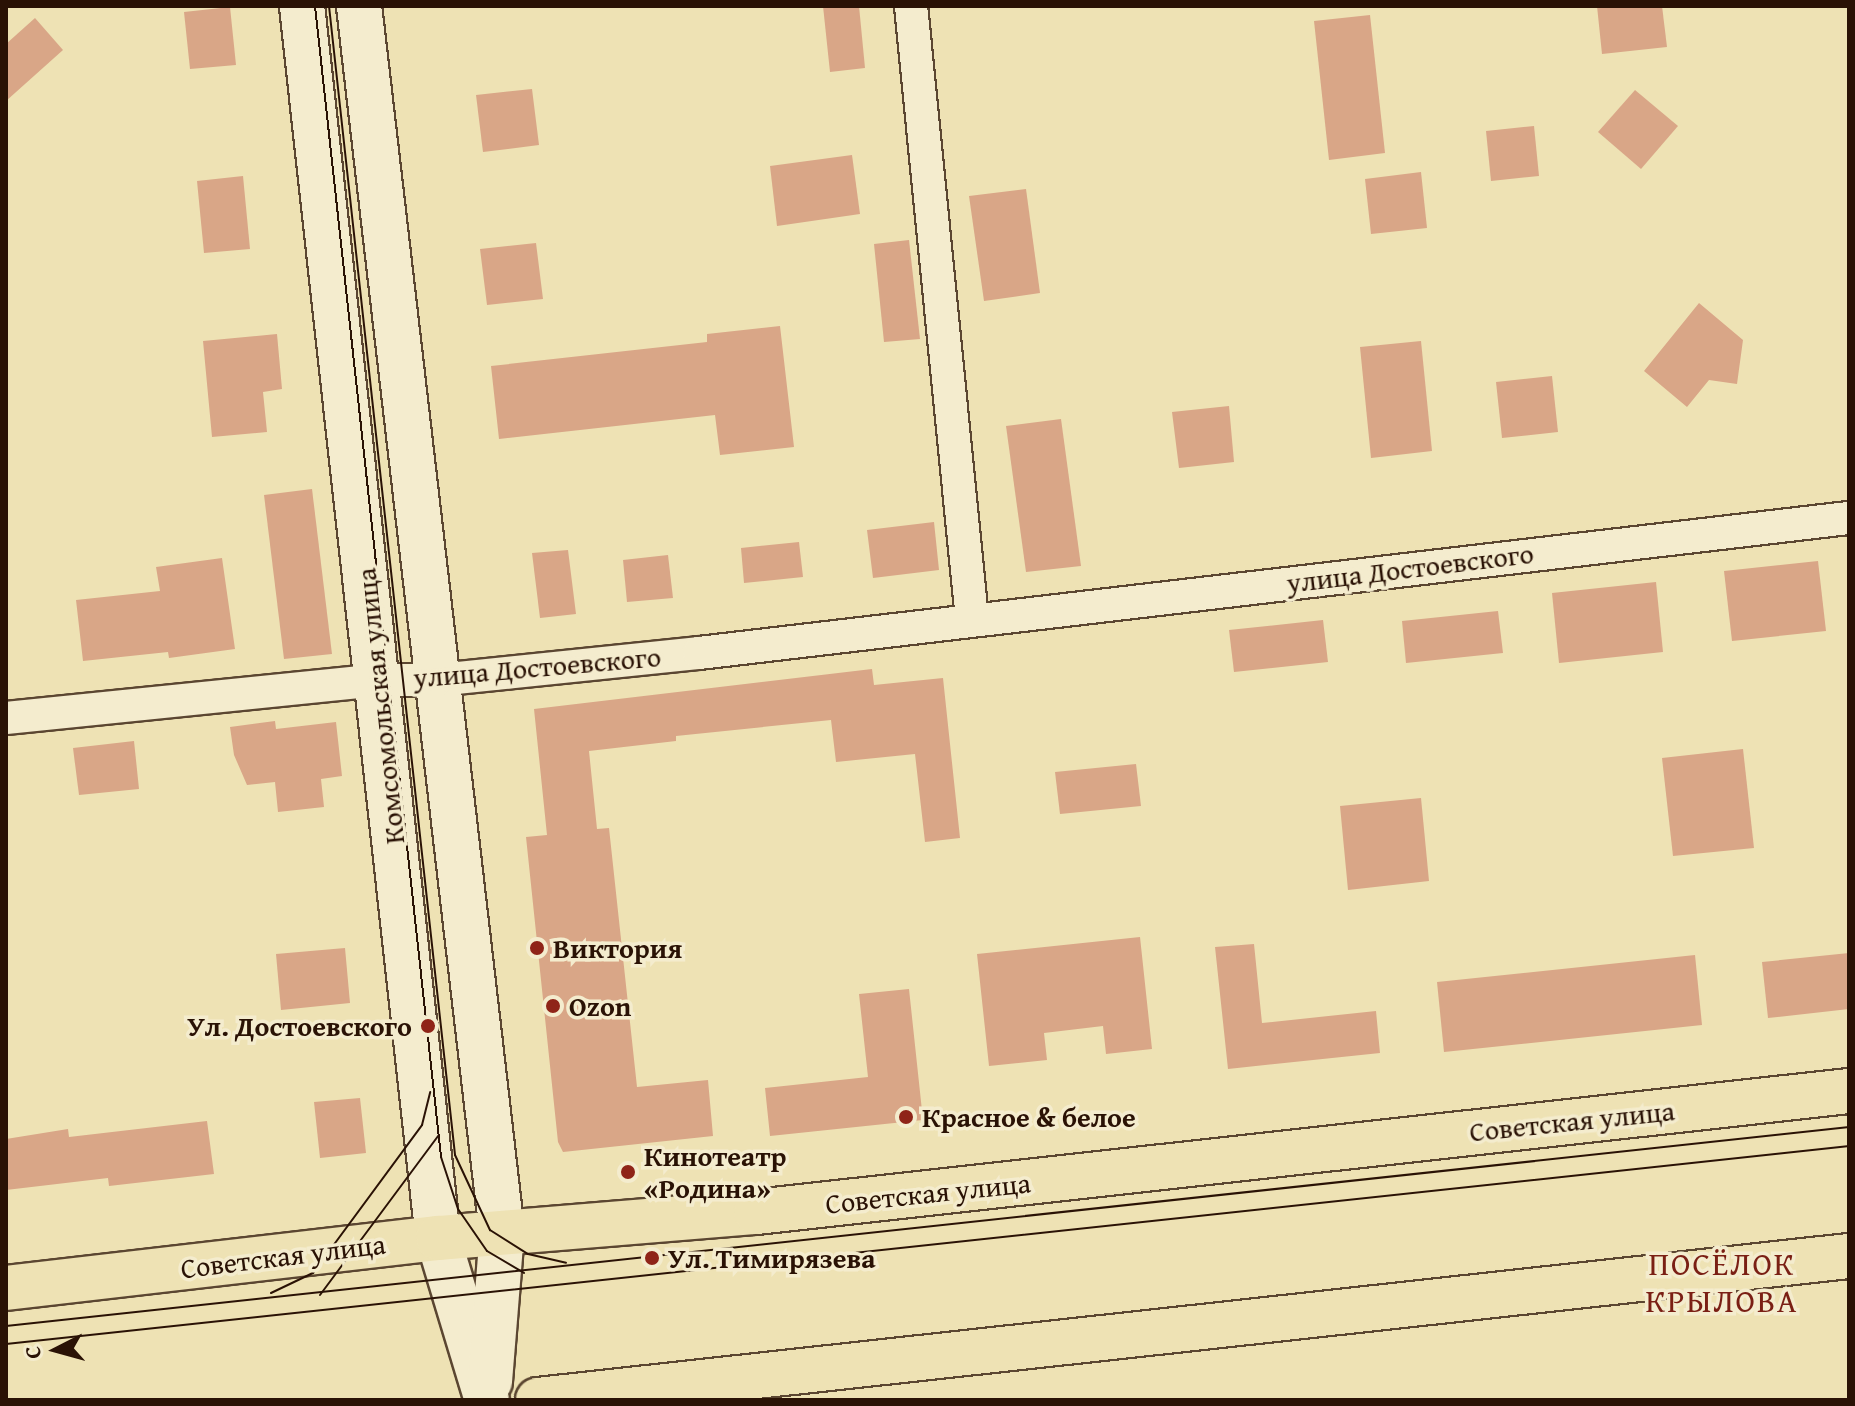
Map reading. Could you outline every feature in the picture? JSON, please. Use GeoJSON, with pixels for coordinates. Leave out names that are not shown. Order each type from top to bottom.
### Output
{"type":"FeatureCollection","features":[{"type":"Feature","properties":{"kind":"main road","name":"Комсомольская улица"},"geometry":{"type":"LineString","coordinates":[[302,6],[438,1238],[488,1400]]}},
{"type":"Feature","properties":{"kind":"main road","name":"Комсомольская улица"},"geometry":{"type":"LineString","coordinates":[[359,6],[502,1232],[488,1400]]}},
{"type":"Feature","properties":{"kind":"main road","name":"Советская улица"},"geometry":{"type":"LineString","coordinates":[[6,1288],[438,1238],[756,1212],[1849,1091]]}},
{"type":"Feature","properties":{"kind":"main road"},"geometry":{"type":"LineString","coordinates":[[538,1400],[1849,1256]]}},
{"type":"Feature","properties":{"kind":"street"},"geometry":{"type":"LineString","coordinates":[[911,6],[972,619]]}},
{"type":"Feature","properties":{"kind":"street","name":"улица Достоевского"},"geometry":{"type":"LineString","coordinates":[[6,718],[378,680],[438,680],[1849,518]]}},
{"type":"Feature","properties":{"kind":"building"},"geometry":{"type":"Polygon","coordinates":[[[823,6],[859,6],[865,68],[830,72],[823,6]]]}},
{"type":"Feature","properties":{"kind":"building"},"geometry":{"type":"Polygon","coordinates":[[[1597,6],[1662,6],[1667,47],[1602,54],[1597,6]]]}},
{"type":"Feature","properties":{"kind":"building"},"geometry":{"type":"Polygon","coordinates":[[[230,7],[236,65],[190,69],[184,12],[230,7]]]}},
{"type":"Feature","properties":{"kind":"building"},"geometry":{"type":"Polygon","coordinates":[[[1370,15],[1385,153],[1329,160],[1314,21],[1370,15]]]}},
{"type":"Feature","properties":{"kind":"building"},"geometry":{"type":"Polygon","coordinates":[[[35,18],[63,50],[6,101],[6,44],[35,18]]]}},
{"type":"Feature","properties":{"kind":"building"},"geometry":{"type":"Polygon","coordinates":[[[532,89],[539,145],[483,152],[476,95],[532,89]]]}},
{"type":"Feature","properties":{"kind":"building"},"geometry":{"type":"Polygon","coordinates":[[[1635,90],[1678,126],[1641,169],[1598,132],[1635,90]]]}},
{"type":"Feature","properties":{"kind":"building"},"geometry":{"type":"Polygon","coordinates":[[[1534,126],[1539,176],[1491,181],[1486,131],[1534,126]]]}},
{"type":"Feature","properties":{"kind":"building"},"geometry":{"type":"Polygon","coordinates":[[[852,155],[860,214],[777,226],[770,166],[852,155]]]}},
{"type":"Feature","properties":{"kind":"building"},"geometry":{"type":"Polygon","coordinates":[[[1421,172],[1427,228],[1371,234],[1365,179],[1421,172]]]}},
{"type":"Feature","properties":{"kind":"building"},"geometry":{"type":"Polygon","coordinates":[[[243,176],[250,249],[204,253],[197,181],[243,176]]]}},
{"type":"Feature","properties":{"kind":"building"},"geometry":{"type":"Polygon","coordinates":[[[1026,189],[1040,293],[984,301],[969,196],[1026,189]]]}},
{"type":"Feature","properties":{"kind":"building"},"geometry":{"type":"Polygon","coordinates":[[[909,240],[920,339],[884,342],[874,244],[909,240]]]}},
{"type":"Feature","properties":{"kind":"building"},"geometry":{"type":"Polygon","coordinates":[[[536,243],[543,299],[487,305],[480,249],[536,243]]]}},
{"type":"Feature","properties":{"kind":"building"},"geometry":{"type":"Polygon","coordinates":[[[1699,303],[1743,340],[1737,384],[1709,380],[1687,407],[1644,371],[1699,303]]]}},
{"type":"Feature","properties":{"kind":"building"},"geometry":{"type":"Polygon","coordinates":[[[780,326],[794,447],[720,455],[715,415],[499,439],[491,366],[707,342],[707,334],[780,326]]]}},
{"type":"Feature","properties":{"kind":"building"},"geometry":{"type":"Polygon","coordinates":[[[277,334],[282,389],[263,392],[267,432],[212,437],[203,341],[277,334]]]}},
{"type":"Feature","properties":{"kind":"building"},"geometry":{"type":"Polygon","coordinates":[[[1421,341],[1432,451],[1371,458],[1360,347],[1421,341]]]}},
{"type":"Feature","properties":{"kind":"building"},"geometry":{"type":"Polygon","coordinates":[[[1552,376],[1558,432],[1502,438],[1496,382],[1552,376]]]}},
{"type":"Feature","properties":{"kind":"building"},"geometry":{"type":"Polygon","coordinates":[[[1229,406],[1234,462],[1179,468],[1172,412],[1229,406]]]}},
{"type":"Feature","properties":{"kind":"building"},"geometry":{"type":"Polygon","coordinates":[[[1061,419],[1081,566],[1026,572],[1006,426],[1061,419]]]}},
{"type":"Feature","properties":{"kind":"building"},"geometry":{"type":"Polygon","coordinates":[[[312,489],[332,654],[284,659],[264,495],[312,489]]]}},
{"type":"Feature","properties":{"kind":"building"},"geometry":{"type":"Polygon","coordinates":[[[934,522],[939,570],[873,578],[867,530],[934,522]]]}},
{"type":"Feature","properties":{"kind":"building"},"geometry":{"type":"Polygon","coordinates":[[[799,542],[803,577],[744,583],[741,548],[799,542]]]}},
{"type":"Feature","properties":{"kind":"building"},"geometry":{"type":"Polygon","coordinates":[[[568,550],[576,614],[540,618],[532,553],[568,550]]]}},
{"type":"Feature","properties":{"kind":"building"},"geometry":{"type":"Polygon","coordinates":[[[668,555],[673,598],[627,602],[623,560],[668,555]]]}},
{"type":"Feature","properties":{"kind":"building"},"geometry":{"type":"Polygon","coordinates":[[[222,558],[235,649],[169,658],[168,652],[83,661],[76,600],[160,591],[156,567],[222,558]]]}},
{"type":"Feature","properties":{"kind":"building"},"geometry":{"type":"Polygon","coordinates":[[[1818,561],[1826,631],[1732,641],[1724,571],[1818,561]]]}},
{"type":"Feature","properties":{"kind":"building"},"geometry":{"type":"Polygon","coordinates":[[[1656,582],[1663,652],[1559,663],[1552,593],[1656,582]]]}},
{"type":"Feature","properties":{"kind":"building"},"geometry":{"type":"Polygon","coordinates":[[[1498,611],[1503,653],[1406,663],[1402,621],[1498,611]]]}},
{"type":"Feature","properties":{"kind":"building"},"geometry":{"type":"Polygon","coordinates":[[[1323,620],[1328,662],[1234,672],[1229,630],[1323,620]]]}},
{"type":"Feature","properties":{"kind":"building"},"geometry":{"type":"Polygon","coordinates":[[[872,669],[874,685],[943,678],[960,838],[925,842],[915,754],[836,762],[831,720],[676,736],[676,741],[589,751],[597,829],[609,828],[637,1087],[708,1080],[713,1136],[563,1152],[558,1142],[526,837],[547,835],[534,709],[872,669]]]}},
{"type":"Feature","properties":{"kind":"building"},"geometry":{"type":"Polygon","coordinates":[[[275,721],[276,729],[336,722],[342,776],[321,779],[324,807],[278,812],[275,782],[247,785],[234,755],[230,727],[275,721]]]}},
{"type":"Feature","properties":{"kind":"building"},"geometry":{"type":"Polygon","coordinates":[[[134,741],[139,789],[79,795],[73,748],[134,741]]]}},
{"type":"Feature","properties":{"kind":"building"},"geometry":{"type":"Polygon","coordinates":[[[1743,749],[1754,848],[1673,856],[1662,758],[1743,749]]]}},
{"type":"Feature","properties":{"kind":"building"},"geometry":{"type":"Polygon","coordinates":[[[1136,764],[1141,806],[1060,814],[1055,772],[1136,764]]]}},
{"type":"Feature","properties":{"kind":"building"},"geometry":{"type":"Polygon","coordinates":[[[1421,798],[1429,881],[1348,890],[1340,806],[1421,798]]]}},
{"type":"Feature","properties":{"kind":"building"},"geometry":{"type":"Polygon","coordinates":[[[1140,937],[1152,1049],[1106,1054],[1103,1026],[1044,1033],[1047,1060],[989,1066],[977,954],[1140,937]]]}},
{"type":"Feature","properties":{"kind":"building"},"geometry":{"type":"Polygon","coordinates":[[[1254,944],[1262,1023],[1376,1011],[1380,1053],[1228,1069],[1215,947],[1254,944]]]}},
{"type":"Feature","properties":{"kind":"building"},"geometry":{"type":"Polygon","coordinates":[[[345,948],[350,1003],[281,1010],[276,954],[345,948]]]}},
{"type":"Feature","properties":{"kind":"building"},"geometry":{"type":"Polygon","coordinates":[[[1849,953],[1849,1009],[1768,1018],[1762,962],[1849,953]]]}},
{"type":"Feature","properties":{"kind":"building"},"geometry":{"type":"Polygon","coordinates":[[[1695,955],[1702,1025],[1444,1052],[1437,982],[1695,955]]]}},
{"type":"Feature","properties":{"kind":"building"},"geometry":{"type":"Polygon","coordinates":[[[909,989],[923,1120],[770,1136],[765,1088],[868,1077],[859,994],[909,989]]]}},
{"type":"Feature","properties":{"kind":"building"},"geometry":{"type":"Polygon","coordinates":[[[360,1098],[366,1153],[320,1158],[314,1102],[360,1098]]]}},
{"type":"Feature","properties":{"kind":"building"},"geometry":{"type":"Polygon","coordinates":[[[207,1121],[214,1174],[109,1186],[108,1178],[6,1190],[6,1139],[68,1129],[69,1137],[207,1121]]]}},
{"type":"Feature","properties":{"kind":"tram line"},"geometry":{"type":"LineString","coordinates":[[315,6],[441,1157],[458,1209],[487,1251],[524,1273]]}},
{"type":"Feature","properties":{"kind":"tram line"},"geometry":{"type":"LineString","coordinates":[[329,6],[455,1155],[490,1230],[528,1254],[566,1263]]}},
{"type":"Feature","properties":{"kind":"tram line"},"geometry":{"type":"LineString","coordinates":[[271,1293],[313,1273],[422,1125],[430,1092]]}},
{"type":"Feature","properties":{"kind":"tram line"},"geometry":{"type":"LineString","coordinates":[[6,1326],[1849,1127]]}},
{"type":"Feature","properties":{"kind":"tram line"},"geometry":{"type":"LineString","coordinates":[[320,1295],[439,1135]]}},
{"type":"Feature","properties":{"kind":"tram line"},"geometry":{"type":"LineString","coordinates":[[6,1344],[1849,1146]]}},
{"type":"Feature","properties":{"kind":"place","name":"Виктория"},"geometry":{"type":"Point","coordinates":[537,948]}},
{"type":"Feature","properties":{"kind":"place","name":"Ozon"},"geometry":{"type":"Point","coordinates":[553,1006]}},
{"type":"Feature","properties":{"kind":"place","name":"Ул. Достоевского"},"geometry":{"type":"Point","coordinates":[428,1026]}},
{"type":"Feature","properties":{"kind":"place","name":"Красное & белое"},"geometry":{"type":"Point","coordinates":[906,1117]}},
{"type":"Feature","properties":{"kind":"place","name":"Кинотеатр «Родина»"},"geometry":{"type":"Point","coordinates":[628,1172]}},
{"type":"Feature","properties":{"kind":"place","name":"Ул. Тимирязева"},"geometry":{"type":"Point","coordinates":[652,1258]}},
{"type":"Feature","properties":{"kind":"district","name":"ПОСЁЛОК КРЫЛОВА"},"geometry":{"type":"Point","coordinates":[1722,1284]}}]}
